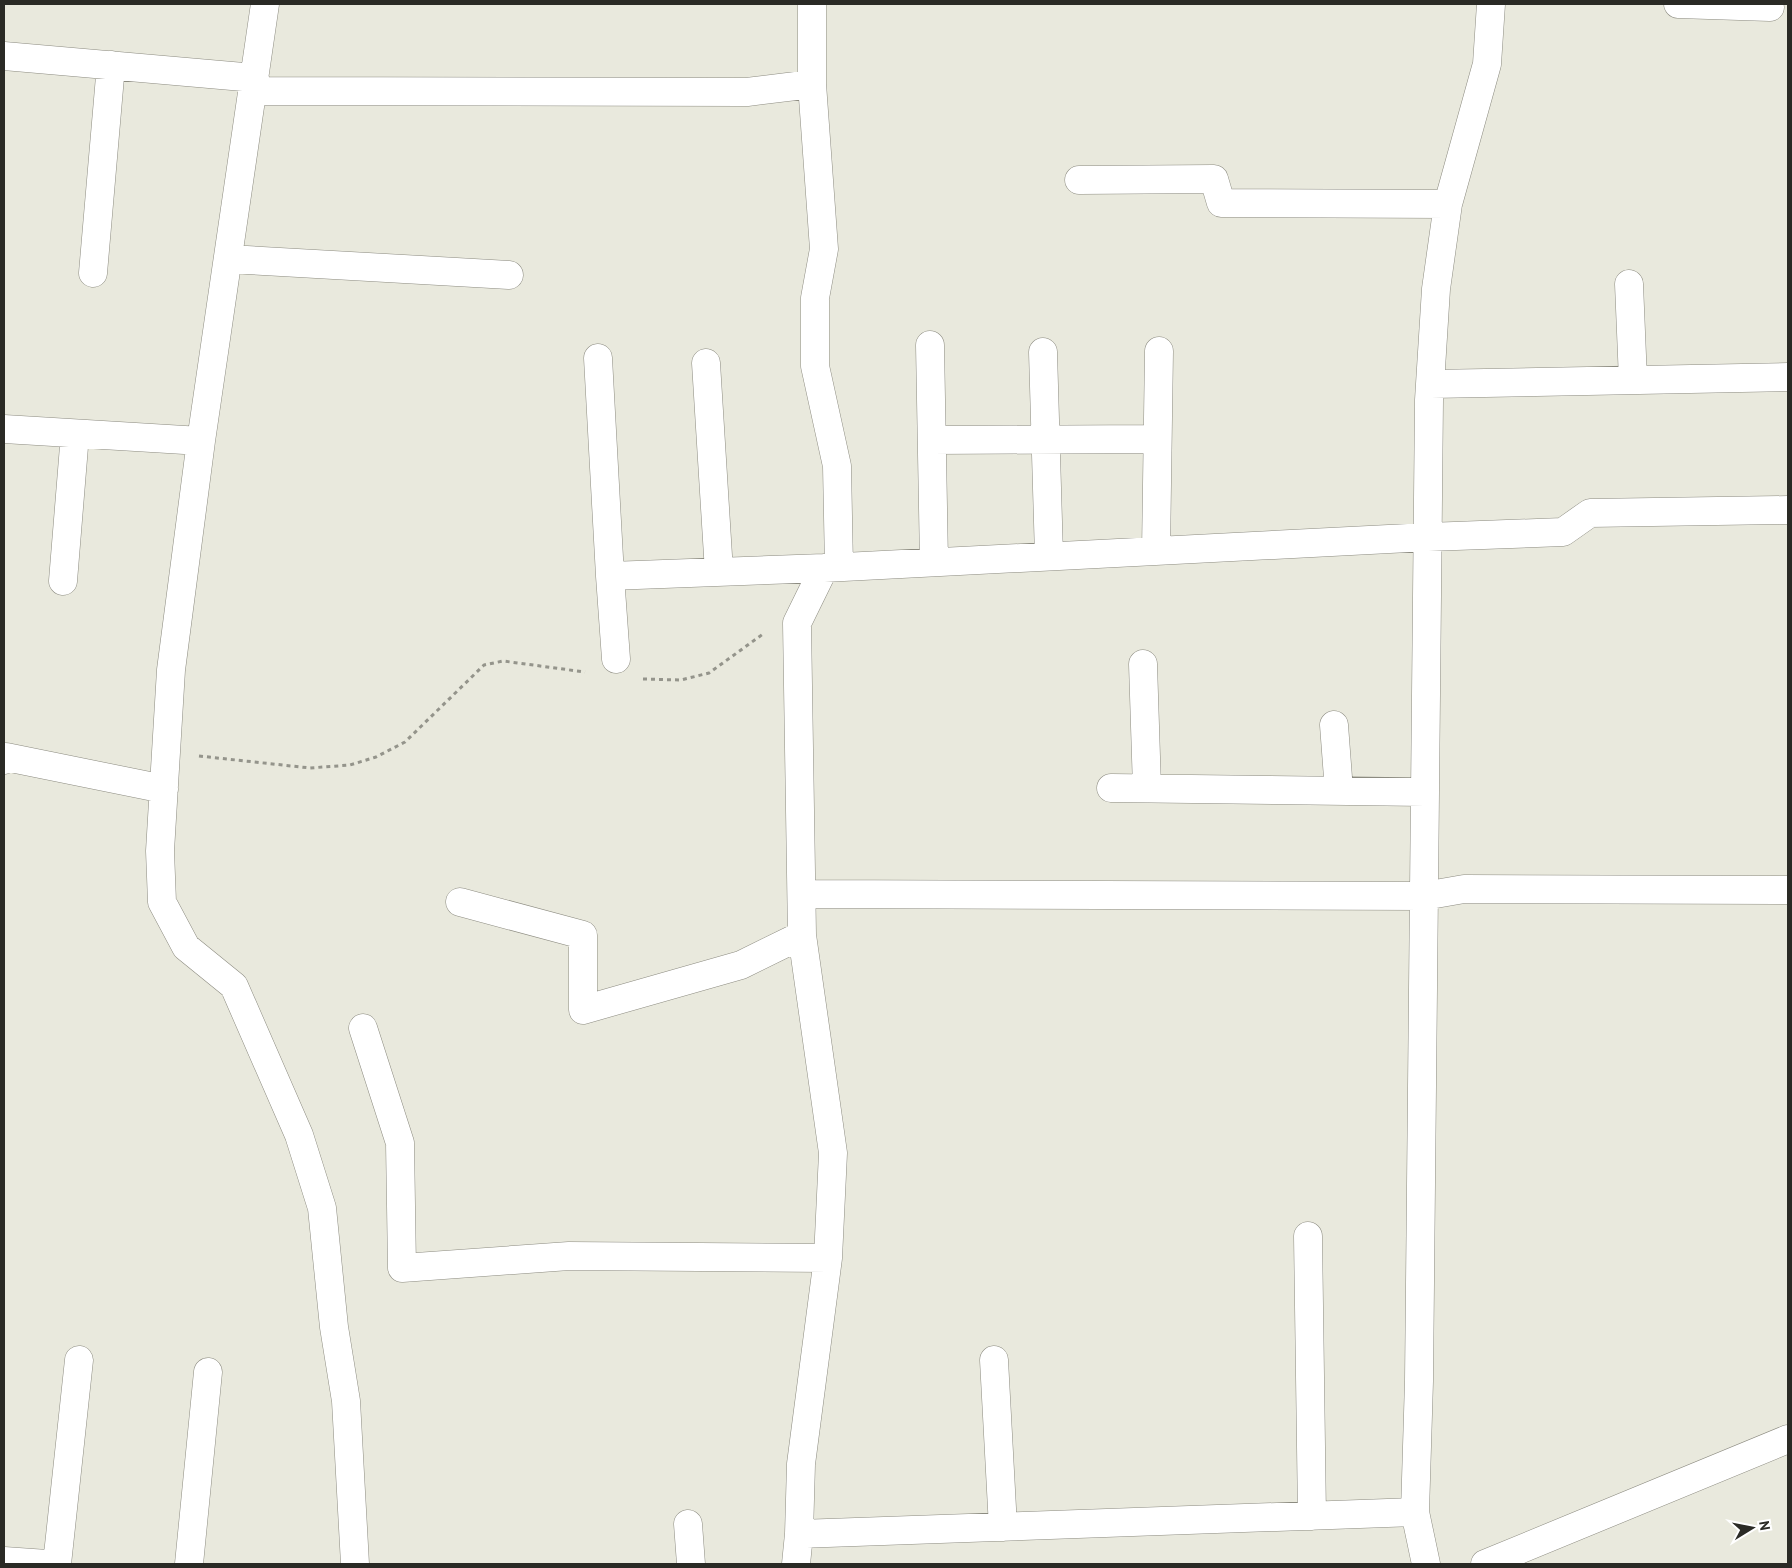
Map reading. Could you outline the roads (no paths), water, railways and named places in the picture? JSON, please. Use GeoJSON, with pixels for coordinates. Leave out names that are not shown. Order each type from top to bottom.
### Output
{"type":"FeatureCollection","features":[{"type":"Feature","properties":{"kind":"street"},"geometry":{"type":"LineString","coordinates":[[265,4],[201,441],[171,670],[160,851],[162,902],[186,947],[234,986],[300,1136],[322,1208],[334,1327],[346,1401],[355,1564]]}},
{"type":"Feature","properties":{"kind":"street"},"geometry":{"type":"LineString","coordinates":[[796,1564],[799,1534],[800,1464],[828,1258],[833,1153],[802,935],[797,623],[831,568],[837,466],[815,366],[815,298],[824,249],[812,84],[812,4]]}},
{"type":"Feature","properties":{"kind":"street"},"geometry":{"type":"LineString","coordinates":[[1426,1564],[1415,1512],[1419,1381],[1429,400],[1436,289],[1448,204],[1486,64],[1491,4]]}},
{"type":"Feature","properties":{"kind":"street"},"geometry":{"type":"LineString","coordinates":[[1678,4],[1770,7]]}},
{"type":"Feature","properties":{"kind":"street"},"geometry":{"type":"LineString","coordinates":[[4,56],[111,65],[254,84],[747,92],[812,84]]}},
{"type":"Feature","properties":{"kind":"street"},"geometry":{"type":"LineString","coordinates":[[94,273],[111,65]]}},
{"type":"Feature","properties":{"kind":"street"},"geometry":{"type":"LineString","coordinates":[[1079,180],[1214,179],[1222,203],[1448,204]]}},
{"type":"Feature","properties":{"kind":"street"},"geometry":{"type":"LineString","coordinates":[[229,259],[509,275]]}},
{"type":"Feature","properties":{"kind":"street"},"geometry":{"type":"LineString","coordinates":[[1629,284],[1633,380]]}},
{"type":"Feature","properties":{"kind":"street"},"geometry":{"type":"LineString","coordinates":[[930,345],[934,562]]}},
{"type":"Feature","properties":{"kind":"street"},"geometry":{"type":"LineString","coordinates":[[1156,551],[1159,351]]}},
{"type":"Feature","properties":{"kind":"street"},"geometry":{"type":"LineString","coordinates":[[1043,352],[1050,556]]}},
{"type":"Feature","properties":{"kind":"street"},"geometry":{"type":"LineString","coordinates":[[598,358],[616,658]]}},
{"type":"Feature","properties":{"kind":"street"},"geometry":{"type":"LineString","coordinates":[[706,363],[719,572]]}},
{"type":"Feature","properties":{"kind":"street"},"geometry":{"type":"LineString","coordinates":[[1430,384],[1788,377]]}},
{"type":"Feature","properties":{"kind":"street"},"geometry":{"type":"LineString","coordinates":[[4,429],[201,441]]}},
{"type":"Feature","properties":{"kind":"street"},"geometry":{"type":"LineString","coordinates":[[63,581],[75,434]]}},
{"type":"Feature","properties":{"kind":"street"},"geometry":{"type":"LineString","coordinates":[[932,440],[1157,439]]}},
{"type":"Feature","properties":{"kind":"street"},"geometry":{"type":"LineString","coordinates":[[610,576],[831,568],[1428,536],[1563,532],[1590,513],[1788,510]]}},
{"type":"Feature","properties":{"kind":"street"},"geometry":{"type":"LineString","coordinates":[[1143,664],[1147,788]]}},
{"type":"Feature","properties":{"kind":"street"},"geometry":{"type":"LineString","coordinates":[[1334,725],[1339,791]]}},
{"type":"Feature","properties":{"kind":"street"},"geometry":{"type":"LineString","coordinates":[[5,758],[164,789]]}},
{"type":"Feature","properties":{"kind":"street"},"geometry":{"type":"LineString","coordinates":[[1111,788],[1425,792]]}},
{"type":"Feature","properties":{"kind":"street"},"geometry":{"type":"LineString","coordinates":[[802,894],[1424,896],[1464,889],[1788,890]]}},
{"type":"Feature","properties":{"kind":"street"},"geometry":{"type":"LineString","coordinates":[[460,902],[584,935],[583,1010],[740,965],[802,935]]}},
{"type":"Feature","properties":{"kind":"street"},"geometry":{"type":"LineString","coordinates":[[363,1028],[400,1143],[402,1268],[569,1256],[828,1258]]}},
{"type":"Feature","properties":{"kind":"street"},"geometry":{"type":"LineString","coordinates":[[1308,1236],[1312,1516]]}},
{"type":"Feature","properties":{"kind":"street"},"geometry":{"type":"LineString","coordinates":[[57,1564],[79,1360]]}},
{"type":"Feature","properties":{"kind":"street"},"geometry":{"type":"LineString","coordinates":[[994,1360],[1003,1527]]}},
{"type":"Feature","properties":{"kind":"street"},"geometry":{"type":"LineString","coordinates":[[189,1564],[208,1372]]}},
{"type":"Feature","properties":{"kind":"street"},"geometry":{"type":"LineString","coordinates":[[1484,1564],[1788,1439]]}},
{"type":"Feature","properties":{"kind":"street"},"geometry":{"type":"LineString","coordinates":[[799,1534],[1415,1512]]}},
{"type":"Feature","properties":{"kind":"street"},"geometry":{"type":"LineString","coordinates":[[688,1524],[691,1564]]}},
{"type":"Feature","properties":{"kind":"street"},"geometry":{"type":"LineString","coordinates":[[4,1560],[47,1564]]}}]}
